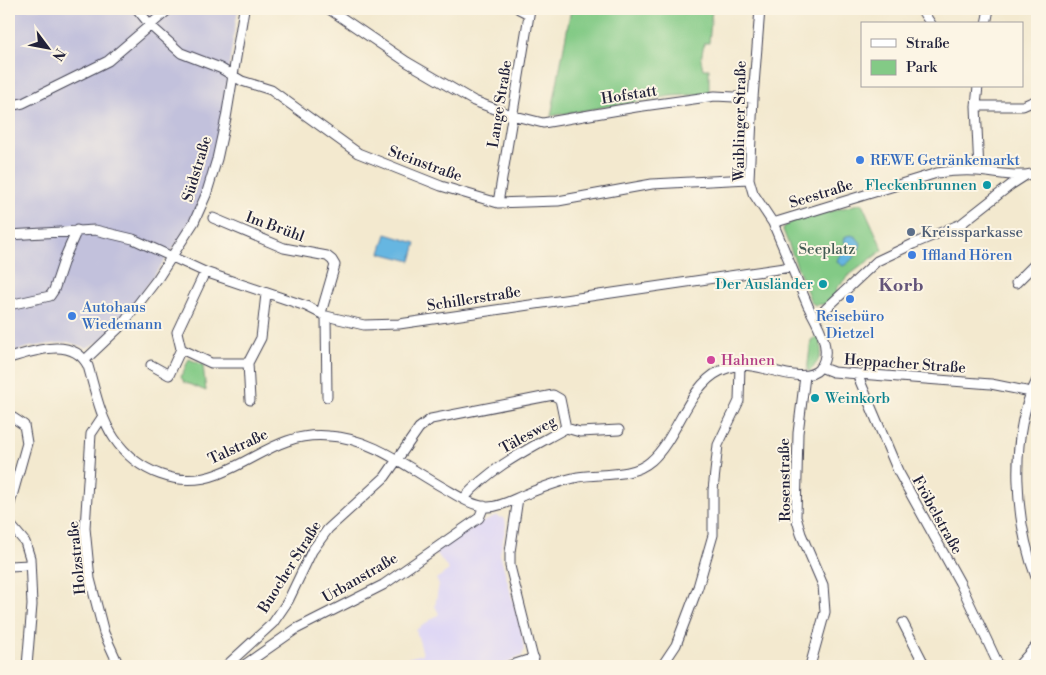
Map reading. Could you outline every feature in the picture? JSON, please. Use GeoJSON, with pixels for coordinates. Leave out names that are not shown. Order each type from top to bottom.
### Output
{"type":"FeatureCollection","features":[{"type":"Feature","properties":{"kind":"street","name":"Steinstraße"},"geometry":{"type":"LineString","coordinates":[[137,9],[151,26],[180,53],[220,68],[242,81],[271,90],[358,153],[441,186],[498,203],[558,201],[652,184],[750,179]]}},
{"type":"Feature","properties":{"kind":"street"},"geometry":{"type":"LineString","coordinates":[[9,106],[23,103],[108,61],[169,9]]}},
{"type":"Feature","properties":{"kind":"street","name":"Südstraße"},"geometry":{"type":"LineString","coordinates":[[85,360],[122,325],[194,222],[206,195],[217,159],[244,9]]}},
{"type":"Feature","properties":{"kind":"street","name":"Hofstatt"},"geometry":{"type":"LineString","coordinates":[[329,9],[408,62],[474,101],[511,115],[543,123],[715,96],[753,98]]}},
{"type":"Feature","properties":{"kind":"street"},"geometry":{"type":"LineString","coordinates":[[519,9],[530,11]]}},
{"type":"Feature","properties":{"kind":"street","name":"Waiblinger Straße"},"geometry":{"type":"LineString","coordinates":[[760,9],[753,98],[750,179],[753,193],[773,223],[824,340],[825,357],[820,367]]}},
{"type":"Feature","properties":{"kind":"street"},"geometry":{"type":"LineString","coordinates":[[921,9],[930,22]]}},
{"type":"Feature","properties":{"kind":"street"},"geometry":{"type":"LineString","coordinates":[[986,22],[989,9]]}},
{"type":"Feature","properties":{"kind":"street","name":"Lange Straße"},"geometry":{"type":"LineString","coordinates":[[498,203],[511,115],[530,11]]}},
{"type":"Feature","properties":{"kind":"street"},"geometry":{"type":"LineString","coordinates":[[978,88],[976,106],[979,171]]}},
{"type":"Feature","properties":{"kind":"street"},"geometry":{"type":"LineString","coordinates":[[976,106],[1024,106],[1037,102]]}},
{"type":"Feature","properties":{"kind":"street","name":"Seestraße"},"geometry":{"type":"LineString","coordinates":[[773,223],[938,173],[958,170],[1026,176]]}},
{"type":"Feature","properties":{"kind":"street"},"geometry":{"type":"LineString","coordinates":[[994,174],[1000,183],[998,194]]}},
{"type":"Feature","properties":{"kind":"street"},"geometry":{"type":"LineString","coordinates":[[815,319],[877,261],[961,224],[998,194],[1026,176],[1037,174]]}},
{"type":"Feature","properties":{"kind":"street","name":"Im Brühl"},"geometry":{"type":"LineString","coordinates":[[213,218],[284,248],[327,256],[332,260],[335,265],[324,314],[327,397]]}},
{"type":"Feature","properties":{"kind":"street"},"geometry":{"type":"LineString","coordinates":[[9,305],[50,296],[77,230]]}},
{"type":"Feature","properties":{"kind":"street","name":"Schillerstraße"},"geometry":{"type":"LineString","coordinates":[[9,235],[95,230],[133,239],[205,272],[306,306],[324,314],[364,325],[399,324],[791,267]]}},
{"type":"Feature","properties":{"kind":"street"},"geometry":{"type":"LineString","coordinates":[[1016,283],[1037,262]]}},
{"type":"Feature","properties":{"kind":"street"},"geometry":{"type":"LineString","coordinates":[[151,366],[169,375],[180,349],[177,332],[205,272]]}},
{"type":"Feature","properties":{"kind":"street"},"geometry":{"type":"LineString","coordinates":[[250,400],[248,363],[261,338],[266,294]]}},
{"type":"Feature","properties":{"kind":"street"},"geometry":{"type":"LineString","coordinates":[[9,358],[33,351],[64,348],[78,353],[85,360]]}},
{"type":"Feature","properties":{"kind":"street"},"geometry":{"type":"LineString","coordinates":[[180,349],[211,363],[248,363]]}},
{"type":"Feature","properties":{"kind":"street","name":"Talstraße"},"geometry":{"type":"LineString","coordinates":[[85,360],[103,416],[114,438],[129,455],[144,467],[161,475],[191,480],[218,474],[279,443],[313,435],[352,440],[372,446],[397,460]]}},
{"type":"Feature","properties":{"kind":"street"},"geometry":{"type":"LineString","coordinates":[[397,460],[463,499],[484,506],[496,507],[542,488],[578,477],[633,471],[648,464],[660,452],[708,379],[719,372],[740,365],[805,376],[812,374],[820,367]]}},
{"type":"Feature","properties":{"kind":"street"},"geometry":{"type":"LineString","coordinates":[[662,666],[676,645],[698,587],[713,535],[713,490],[718,445],[739,401],[740,365]]}},
{"type":"Feature","properties":{"kind":"street","name":"Heppacher Straße"},"geometry":{"type":"LineString","coordinates":[[820,367],[833,372],[991,384],[1031,392]]}},
{"type":"Feature","properties":{"kind":"street","name":"Fröbelstraße"},"geometry":{"type":"LineString","coordinates":[[857,374],[898,472],[960,583],[1000,666]]}},
{"type":"Feature","properties":{"kind":"street","name":"Rosenstraße"},"geometry":{"type":"LineString","coordinates":[[805,376],[798,433],[796,516],[801,534],[824,585],[825,612],[810,666]]}},
{"type":"Feature","properties":{"kind":"street"},"geometry":{"type":"LineString","coordinates":[[1037,380],[1031,392],[1020,432],[1018,478],[1022,531],[1037,580]]}},
{"type":"Feature","properties":{"kind":"street","name":"Buocher Straße"},"geometry":{"type":"LineString","coordinates":[[226,666],[273,623],[288,601],[312,551],[328,529],[385,477],[419,428],[431,419],[553,395],[560,399],[566,428]]}},
{"type":"Feature","properties":{"kind":"street"},"geometry":{"type":"LineString","coordinates":[[9,415],[24,425],[27,443],[9,507]]}},
{"type":"Feature","properties":{"kind":"street","name":"Holzstraße"},"geometry":{"type":"LineString","coordinates":[[103,416],[91,434],[85,528],[90,579],[104,633],[119,666]]}},
{"type":"Feature","properties":{"kind":"street","name":"Tälesweg"},"geometry":{"type":"LineString","coordinates":[[463,499],[490,472],[524,450],[566,428],[580,432],[619,430]]}},
{"type":"Feature","properties":{"kind":"street"},"geometry":{"type":"LineString","coordinates":[[509,666],[534,662],[510,566],[510,552],[518,498]]}},
{"type":"Feature","properties":{"kind":"street","name":"Urbanstraße"},"geometry":{"type":"LineString","coordinates":[[243,666],[296,629],[383,585],[480,518],[484,506]]}},
{"type":"Feature","properties":{"kind":"street"},"geometry":{"type":"LineString","coordinates":[[9,523],[25,542],[30,558],[32,604],[27,666]]}},
{"type":"Feature","properties":{"kind":"street"},"geometry":{"type":"LineString","coordinates":[[9,566],[30,565]]}},
{"type":"Feature","properties":{"kind":"street"},"geometry":{"type":"LineString","coordinates":[[904,623],[925,666]]}},
{"type":"Feature","properties":{"kind":"street"},"geometry":{"type":"LineString","coordinates":[[1018,666],[1037,645]]}},
{"type":"Feature","properties":{"kind":"shaded area"},"geometry":{"type":"Polygon","coordinates":[[[9,9],[238,9],[227,78],[224,117],[211,173],[197,208],[181,237],[125,317],[103,340],[86,348],[68,342],[30,347],[9,353],[9,9]]]}},
{"type":"Feature","properties":{"kind":"shaded area"},"geometry":{"type":"Polygon","coordinates":[[[497,515],[499,518],[505,519],[506,526],[500,554],[522,634],[524,650],[522,656],[499,666],[401,666],[399,660],[423,654],[416,630],[439,614],[435,606],[439,584],[436,579],[449,570],[435,551],[465,531],[497,515]]]}},
{"type":"Feature","properties":{"kind":"green space"},"geometry":{"type":"Polygon","coordinates":[[[571,9],[712,9],[709,43],[704,43],[701,60],[703,69],[709,69],[709,94],[671,96],[551,116],[571,9]]]}},
{"type":"Feature","properties":{"kind":"green space","name":"Seeplatz"},"geometry":{"type":"Polygon","coordinates":[[[862,203],[883,250],[848,276],[836,289],[838,292],[825,304],[815,305],[811,302],[783,230],[784,227],[793,221],[862,203]]]}},
{"type":"Feature","properties":{"kind":"green space"},"geometry":{"type":"Polygon","coordinates":[[[818,336],[821,346],[819,359],[810,371],[807,371],[811,340],[818,336]]]}},
{"type":"Feature","properties":{"kind":"green space"},"geometry":{"type":"Polygon","coordinates":[[[189,359],[203,365],[206,391],[184,382],[181,377],[189,359]]]}},
{"type":"Feature","properties":{"kind":"water"},"geometry":{"type":"Polygon","coordinates":[[[386,234],[416,243],[411,261],[380,253],[386,234]]]}},
{"type":"Feature","properties":{"kind":"water"},"geometry":{"type":"Polygon","coordinates":[[[846,236],[856,237],[861,243],[859,250],[843,266],[837,262],[838,258],[847,247],[844,240],[846,236]]]}},
{"type":"Feature","properties":{"kind":"place","name":"REWE Getränkemarkt"},"geometry":{"type":"Point","coordinates":[860,160]}},
{"type":"Feature","properties":{"kind":"place","name":"Fleckenbrunnen"},"geometry":{"type":"Point","coordinates":[987,185]}},
{"type":"Feature","properties":{"kind":"place","name":"Kreissparkasse"},"geometry":{"type":"Point","coordinates":[911,232]}},
{"type":"Feature","properties":{"kind":"place","name":"Iffland Hören"},"geometry":{"type":"Point","coordinates":[912,255]}},
{"type":"Feature","properties":{"kind":"place","name":"Der Ausländer"},"geometry":{"type":"Point","coordinates":[823,284]}},
{"type":"Feature","properties":{"kind":"place","name":"Reisebüro Dietzel"},"geometry":{"type":"Point","coordinates":[850,299]}},
{"type":"Feature","properties":{"kind":"place","name":"Autohaus Wiedemann"},"geometry":{"type":"Point","coordinates":[72,316]}},
{"type":"Feature","properties":{"kind":"place","name":"Hahnen"},"geometry":{"type":"Point","coordinates":[711,360]}},
{"type":"Feature","properties":{"kind":"place","name":"Weinkorb"},"geometry":{"type":"Point","coordinates":[815,398]}},
{"type":"Feature","properties":{"kind":"district","name":"Korb"},"geometry":{"type":"Point","coordinates":[901,285]}}]}
